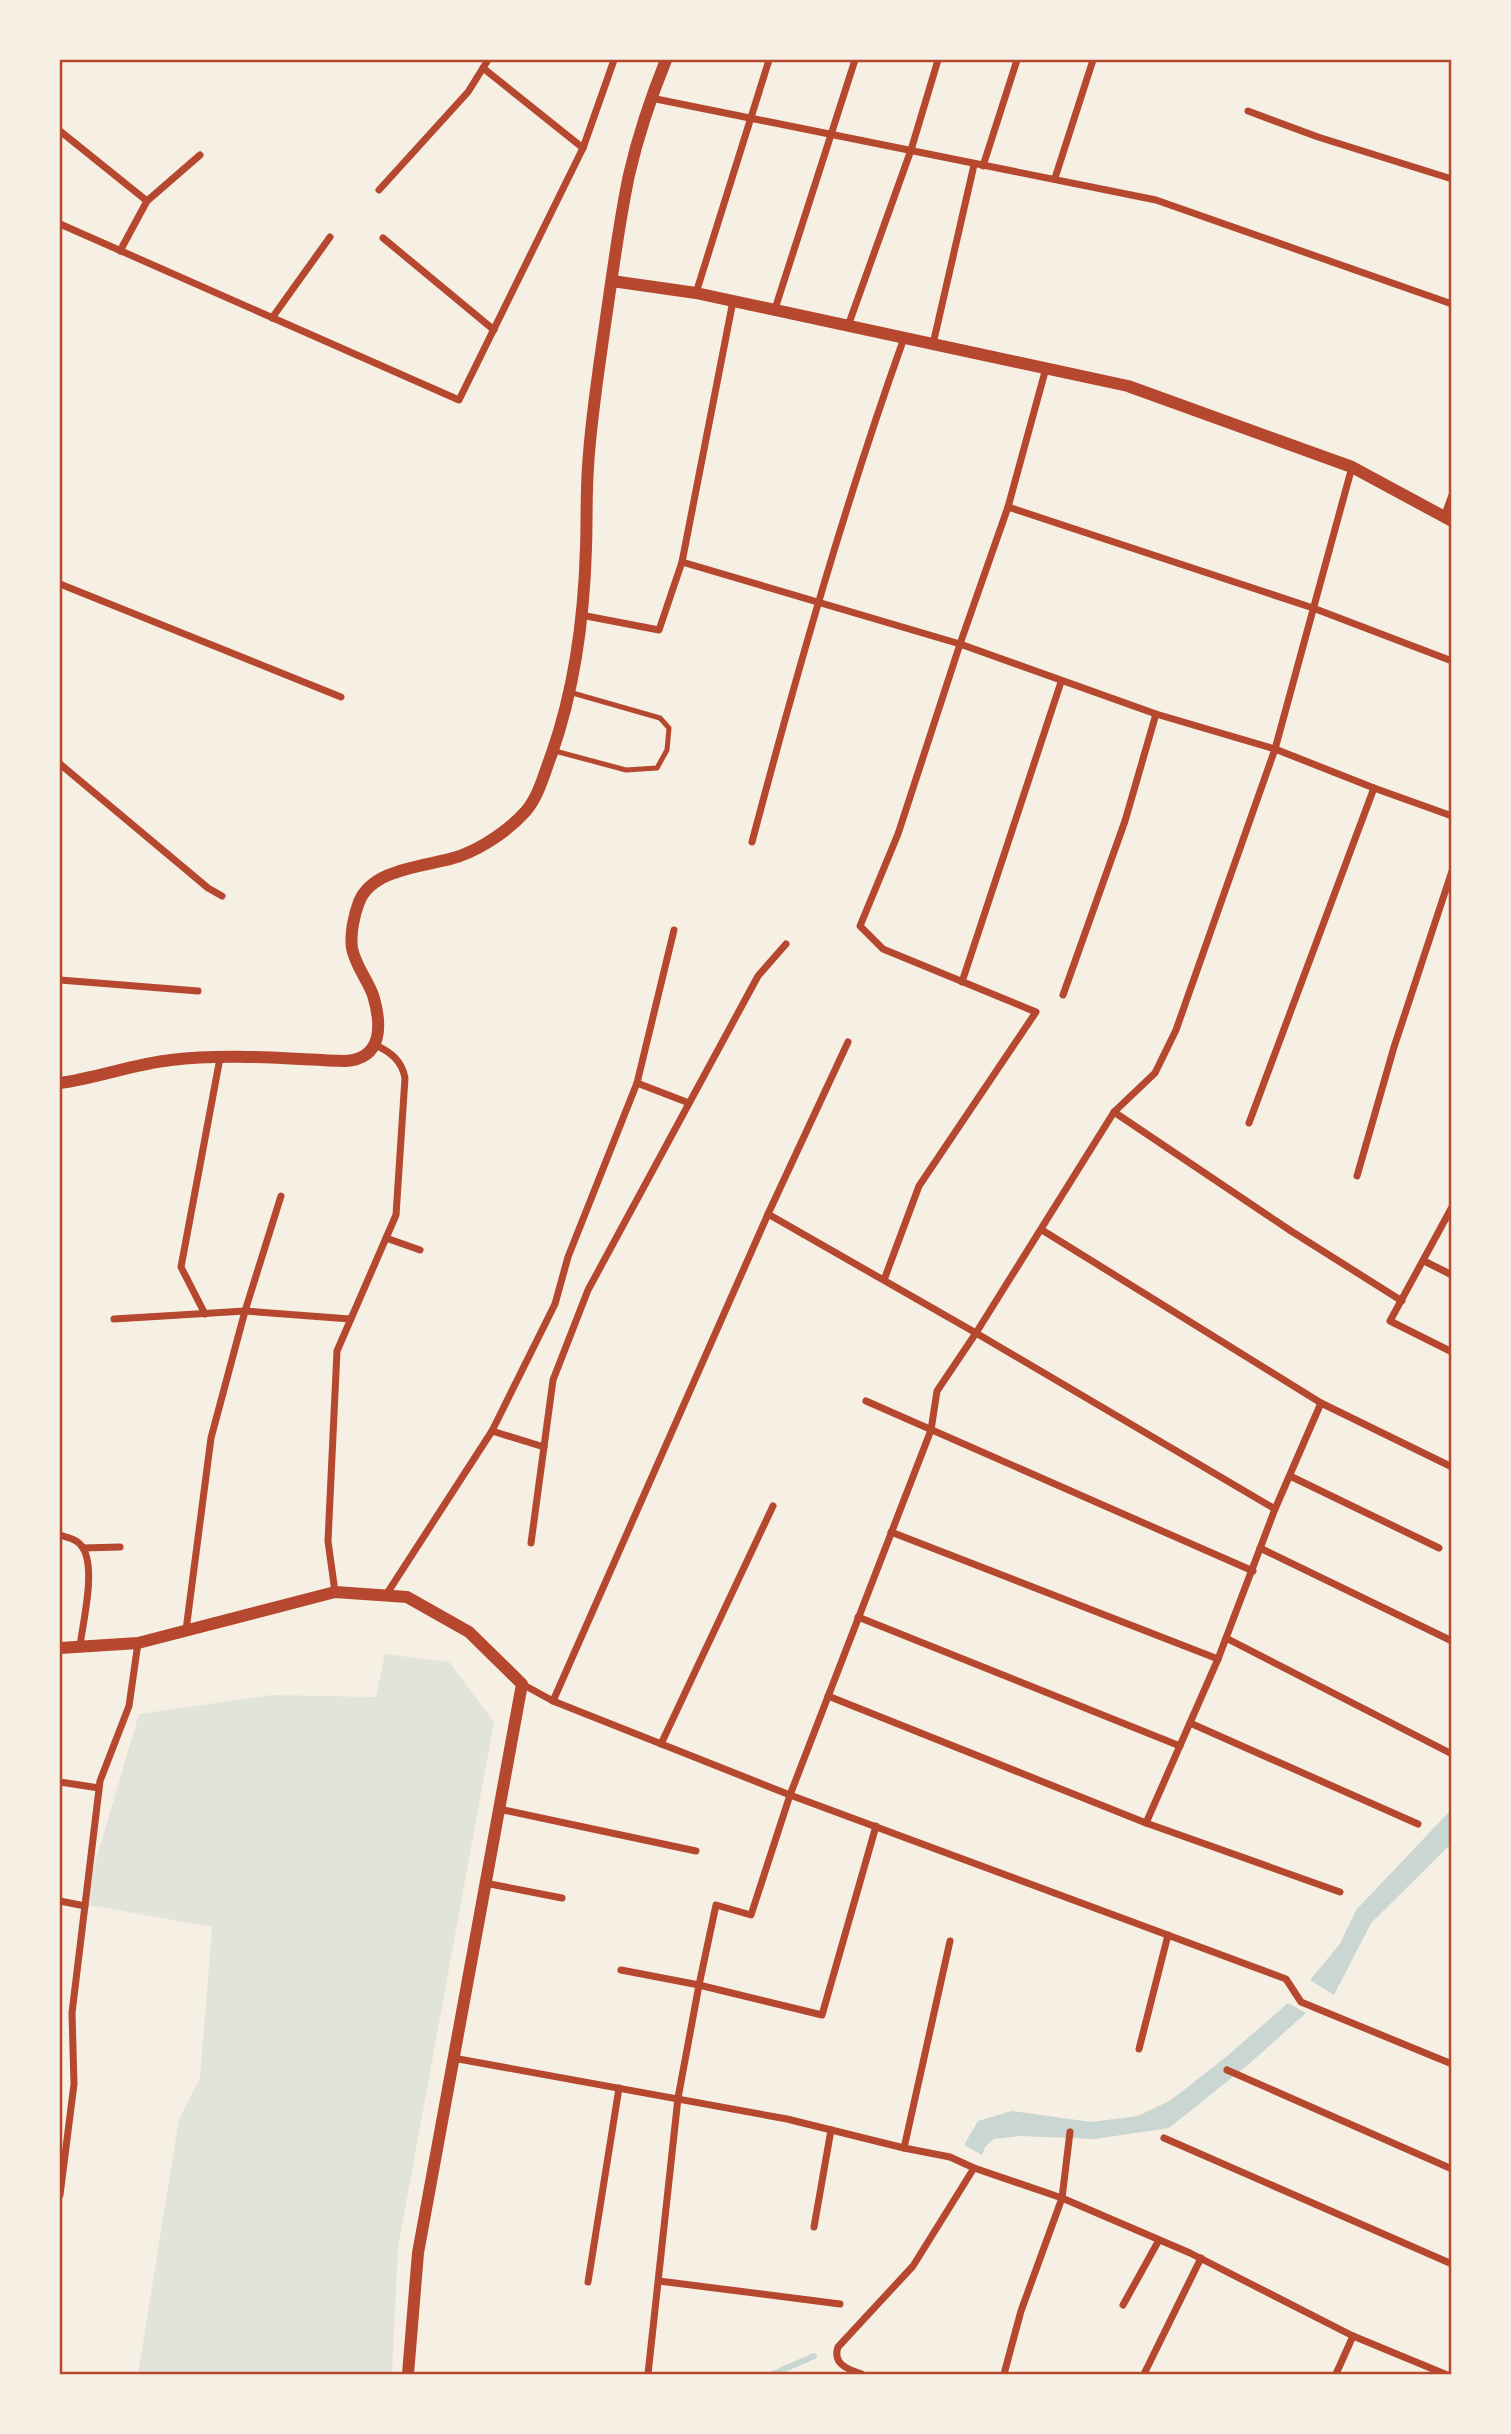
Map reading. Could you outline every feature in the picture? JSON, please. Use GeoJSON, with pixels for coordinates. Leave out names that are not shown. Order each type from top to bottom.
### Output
{"type":"FeatureCollection","features":[{"type":"Feature","properties":{"kind":"street"},"geometry":{"type":"LineString","coordinates":[[379,190],[468,92],[488,60]]}},
{"type":"Feature","properties":{"kind":"street"},"geometry":{"type":"LineString","coordinates":[[60,224],[459,400],[583,148],[614,60]]}},
{"type":"Feature","properties":{"kind":"street"},"geometry":{"type":"LineString","coordinates":[[60,1083],[170,1060],[356,1060],[369,1054],[376,1045],[378,1025],[372,995],[352,947],[354,919],[362,896],[380,878],[462,855],[488,842],[528,808],[553,750],[577,655],[582,615],[591,424],[612,281],[629,176],[651,98],[666,60]]}},
{"type":"Feature","properties":{"kind":"street"},"geometry":{"type":"LineString","coordinates":[[696,293],[769,60]]}},
{"type":"Feature","properties":{"kind":"street"},"geometry":{"type":"LineString","coordinates":[[774,312],[855,60]]}},
{"type":"Feature","properties":{"kind":"street"},"geometry":{"type":"LineString","coordinates":[[848,326],[911,149],[938,60]]}},
{"type":"Feature","properties":{"kind":"street"},"geometry":{"type":"LineString","coordinates":[[983,166],[1017,60]]}},
{"type":"Feature","properties":{"kind":"street"},"geometry":{"type":"LineString","coordinates":[[1055,178],[1093,60]]}},
{"type":"Feature","properties":{"kind":"street"},"geometry":{"type":"LineString","coordinates":[[483,68],[583,148]]}},
{"type":"Feature","properties":{"kind":"street"},"geometry":{"type":"LineString","coordinates":[[651,98],[1156,200],[1451,304]]}},
{"type":"Feature","properties":{"kind":"street"},"geometry":{"type":"LineString","coordinates":[[1248,111],[1318,137],[1451,179]]}},
{"type":"Feature","properties":{"kind":"street"},"geometry":{"type":"LineString","coordinates":[[60,131],[147,201]]}},
{"type":"Feature","properties":{"kind":"street"},"geometry":{"type":"LineString","coordinates":[[120,251],[147,201],[200,155]]}},
{"type":"Feature","properties":{"kind":"street"},"geometry":{"type":"LineString","coordinates":[[933,344],[974,165]]}},
{"type":"Feature","properties":{"kind":"street"},"geometry":{"type":"LineString","coordinates":[[272,318],[331,237]]}},
{"type":"Feature","properties":{"kind":"street"},"geometry":{"type":"LineString","coordinates":[[383,238],[494,330]]}},
{"type":"Feature","properties":{"kind":"street"},"geometry":{"type":"LineString","coordinates":[[612,281],[696,293],[774,312],[1128,386],[1352,467],[1448,519],[1451,495]]}},
{"type":"Feature","properties":{"kind":"street"},"geometry":{"type":"LineString","coordinates":[[582,615],[659,630],[682,562],[733,301]]}},
{"type":"Feature","properties":{"kind":"street"},"geometry":{"type":"LineString","coordinates":[[752,842],[819,602],[874,423],[904,338]]}},
{"type":"Feature","properties":{"kind":"street"},"geometry":{"type":"LineString","coordinates":[[884,1280],[919,1186],[1037,1012],[883,949],[860,926],[898,834],[1008,507],[1046,368]]}},
{"type":"Feature","properties":{"kind":"street"},"geometry":{"type":"LineString","coordinates":[[648,2375],[678,2098],[716,1905],[751,1915],[790,1795],[931,1430],[937,1391],[1042,1230],[1114,1112],[1154,1073],[1176,1030],[1275,749],[1352,467]]}},
{"type":"Feature","properties":{"kind":"street"},"geometry":{"type":"LineString","coordinates":[[1008,507],[1313,608],[1451,661]]}},
{"type":"Feature","properties":{"kind":"street"},"geometry":{"type":"LineString","coordinates":[[682,562],[960,644],[1156,714],[1275,749],[1451,816]]}},
{"type":"Feature","properties":{"kind":"street"},"geometry":{"type":"LineString","coordinates":[[60,584],[341,697]]}},
{"type":"Feature","properties":{"kind":"street"},"geometry":{"type":"LineString","coordinates":[[962,982],[1062,682]]}},
{"type":"Feature","properties":{"kind":"street"},"geometry":{"type":"LineString","coordinates":[[1063,995],[1125,821],[1156,714]]}},
{"type":"Feature","properties":{"kind":"street"},"geometry":{"type":"LineString","coordinates":[[60,764],[208,888],[222,896]]}},
{"type":"Feature","properties":{"kind":"street"},"geometry":{"type":"LineString","coordinates":[[1249,1123],[1374,788]]}},
{"type":"Feature","properties":{"kind":"street"},"geometry":{"type":"LineString","coordinates":[[1357,1176],[1394,1047],[1451,871]]}},
{"type":"Feature","properties":{"kind":"street"},"geometry":{"type":"LineString","coordinates":[[386,1596],[492,1431],[555,1304],[568,1257],[637,1083],[674,930]]}},
{"type":"Feature","properties":{"kind":"street"},"geometry":{"type":"LineString","coordinates":[[531,1543],[553,1380],[588,1290],[758,976],[786,944]]}},
{"type":"Feature","properties":{"kind":"street"},"geometry":{"type":"LineString","coordinates":[[60,980],[198,991]]}},
{"type":"Feature","properties":{"kind":"street"},"geometry":{"type":"LineString","coordinates":[[553,1701],[768,1214],[848,1042]]}},
{"type":"Feature","properties":{"kind":"street"},"geometry":{"type":"LineString","coordinates":[[335,1592],[328,1541],[337,1351],[396,1215],[405,1078],[403,1068],[396,1058],[376,1045]]}},
{"type":"Feature","properties":{"kind":"street"},"geometry":{"type":"LineString","coordinates":[[205,1314],[181,1267],[220,1058]]}},
{"type":"Feature","properties":{"kind":"street"},"geometry":{"type":"LineString","coordinates":[[637,1083],[689,1103]]}},
{"type":"Feature","properties":{"kind":"street"},"geometry":{"type":"LineString","coordinates":[[1114,1112],[1402,1301]]}},
{"type":"Feature","properties":{"kind":"street"},"geometry":{"type":"LineString","coordinates":[[186,1630],[211,1438],[245,1311],[281,1196]]}},
{"type":"Feature","properties":{"kind":"street"},"geometry":{"type":"LineString","coordinates":[[1451,1207],[1390,1321],[1451,1352]]}},
{"type":"Feature","properties":{"kind":"street"},"geometry":{"type":"LineString","coordinates":[[768,1214],[1275,1509]]}},
{"type":"Feature","properties":{"kind":"street"},"geometry":{"type":"LineString","coordinates":[[1042,1230],[1321,1403],[1451,1467]]}},
{"type":"Feature","properties":{"kind":"street"},"geometry":{"type":"LineString","coordinates":[[386,1238],[420,1250]]}},
{"type":"Feature","properties":{"kind":"street"},"geometry":{"type":"LineString","coordinates":[[1424,1261],[1451,1275]]}},
{"type":"Feature","properties":{"kind":"street"},"geometry":{"type":"LineString","coordinates":[[114,1319],[245,1311],[351,1319]]}},
{"type":"Feature","properties":{"kind":"street"},"geometry":{"type":"LineString","coordinates":[[866,1401],[1253,1570]]}},
{"type":"Feature","properties":{"kind":"street"},"geometry":{"type":"LineString","coordinates":[[1146,1823],[1218,1659],[1275,1509],[1321,1403]]}},
{"type":"Feature","properties":{"kind":"street"},"geometry":{"type":"LineString","coordinates":[[492,1431],[544,1447]]}},
{"type":"Feature","properties":{"kind":"street"},"geometry":{"type":"LineString","coordinates":[[1290,1476],[1439,1548]]}},
{"type":"Feature","properties":{"kind":"street"},"geometry":{"type":"LineString","coordinates":[[661,1744],[773,1506]]}},
{"type":"Feature","properties":{"kind":"street"},"geometry":{"type":"LineString","coordinates":[[891,1532],[1218,1659]]}},
{"type":"Feature","properties":{"kind":"street"},"geometry":{"type":"LineString","coordinates":[[60,1535],[76,1541],[83,1548],[89,1568],[80,1646]]}},
{"type":"Feature","properties":{"kind":"street"},"geometry":{"type":"LineString","coordinates":[[83,1548],[120,1547]]}},
{"type":"Feature","properties":{"kind":"street"},"geometry":{"type":"LineString","coordinates":[[1260,1548],[1451,1642]]}},
{"type":"Feature","properties":{"kind":"street"},"geometry":{"type":"LineString","coordinates":[[60,1648],[138,1643],[335,1592],[407,1597],[469,1632],[522,1684],[553,1701],[790,1795],[1286,1979],[1301,2002],[1451,2064]]}},
{"type":"Feature","properties":{"kind":"street"},"geometry":{"type":"LineString","coordinates":[[858,1618],[1180,1746]]}},
{"type":"Feature","properties":{"kind":"street"},"geometry":{"type":"LineString","coordinates":[[1226,1638],[1451,1755]]}},
{"type":"Feature","properties":{"kind":"street"},"geometry":{"type":"LineString","coordinates":[[60,2195],[74,2084],[72,2013],[99,1788],[129,1706],[138,1643]]}},
{"type":"Feature","properties":{"kind":"street"},"geometry":{"type":"LineString","coordinates":[[408,2375],[418,2253],[522,1684]]}},
{"type":"Feature","properties":{"kind":"street"},"geometry":{"type":"LineString","coordinates":[[828,1696],[1146,1823],[1340,1892]]}},
{"type":"Feature","properties":{"kind":"street"},"geometry":{"type":"LineString","coordinates":[[1190,1723],[1418,1824]]}},
{"type":"Feature","properties":{"kind":"street"},"geometry":{"type":"LineString","coordinates":[[60,1782],[99,1788]]}},
{"type":"Feature","properties":{"kind":"street"},"geometry":{"type":"LineString","coordinates":[[499,1809],[696,1851]]}},
{"type":"Feature","properties":{"kind":"street"},"geometry":{"type":"LineString","coordinates":[[621,1970],[699,1985],[822,2015],[876,1826]]}},
{"type":"Feature","properties":{"kind":"street"},"geometry":{"type":"LineString","coordinates":[[485,1883],[562,1898]]}},
{"type":"Feature","properties":{"kind":"street"},"geometry":{"type":"LineString","coordinates":[[60,1901],[85,1906]]}},
{"type":"Feature","properties":{"kind":"street"},"geometry":{"type":"LineString","coordinates":[[1139,2049],[1168,1935]]}},
{"type":"Feature","properties":{"kind":"street"},"geometry":{"type":"LineString","coordinates":[[904,2148],[950,1941]]}},
{"type":"Feature","properties":{"kind":"street"},"geometry":{"type":"LineString","coordinates":[[452,2058],[787,2119],[950,2157],[1062,2198],[1200,2258],[1353,2336],[1445,2375]]}},
{"type":"Feature","properties":{"kind":"street"},"geometry":{"type":"LineString","coordinates":[[1227,2070],[1451,2169]]}},
{"type":"Feature","properties":{"kind":"street"},"geometry":{"type":"LineString","coordinates":[[588,2281],[619,2088]]}},
{"type":"Feature","properties":{"kind":"street"},"geometry":{"type":"LineString","coordinates":[[814,2227],[831,2130]]}},
{"type":"Feature","properties":{"kind":"street"},"geometry":{"type":"LineString","coordinates":[[1004,2375],[1021,2311],[1062,2198],[1070,2132]]}},
{"type":"Feature","properties":{"kind":"street"},"geometry":{"type":"LineString","coordinates":[[1164,2138],[1451,2264]]}},
{"type":"Feature","properties":{"kind":"street"},"geometry":{"type":"LineString","coordinates":[[862,2375],[838,2362],[835,2351],[913,2266],[972,2167]]}},
{"type":"Feature","properties":{"kind":"street"},"geometry":{"type":"LineString","coordinates":[[1123,2305],[1159,2240]]}},
{"type":"Feature","properties":{"kind":"street"},"geometry":{"type":"LineString","coordinates":[[1144,2375],[1200,2258]]}},
{"type":"Feature","properties":{"kind":"street"},"geometry":{"type":"LineString","coordinates":[[659,2281],[840,2304]]}},
{"type":"Feature","properties":{"kind":"street"},"geometry":{"type":"LineString","coordinates":[[1336,2375],[1353,2336]]}},
{"type":"Feature","properties":{"kind":"lane"},"geometry":{"type":"LineString","coordinates":[[553,750],[626,770],[657,768],[667,750],[669,728],[660,718],[569,692]]}},
{"type":"Feature","properties":{"kind":"shaded area"},"geometry":{"type":"Polygon","coordinates":[[[385,1654],[449,1662],[494,1722],[398,2248],[392,2374],[138,2374],[179,2119],[200,2078],[212,1927],[83,1904],[139,1714],[272,1695],[376,1697],[385,1654]]]}},
{"type":"Feature","properties":{"kind":"shaded area"},"geometry":{"type":"Polygon","coordinates":[[[1451,1810],[1451,1844],[1371,1923],[1334,1995],[1310,1980],[1340,1944],[1356,1910],[1451,1810]]]}},
{"type":"Feature","properties":{"kind":"shaded area"},"geometry":{"type":"Polygon","coordinates":[[[1288,2003],[1306,2013],[1249,2064],[1169,2128],[1095,2139],[1020,2136],[994,2139],[985,2147],[982,2155],[964,2145],[978,2121],[1012,2111],[1091,2122],[1138,2116],[1171,2100],[1288,2003]]]}},
{"type":"Feature","properties":{"kind":"waterway"},"geometry":{"type":"LineString","coordinates":[[773,2374],[814,2356]]}}]}
